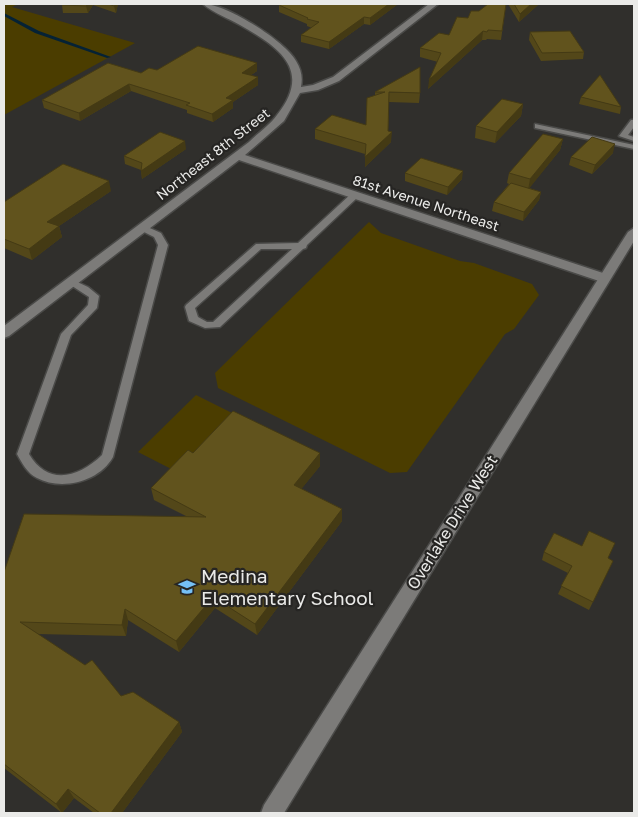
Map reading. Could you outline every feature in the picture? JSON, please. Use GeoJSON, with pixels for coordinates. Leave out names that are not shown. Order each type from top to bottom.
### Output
{"type":"FeatureCollection","features":[{"type":"Feature","properties":{"kind":"street"},"geometry":{"type":"LineString","coordinates":[[207,4],[270,38],[282,48],[293,62],[298,74],[297,90],[315,88],[336,79],[434,4]]}},
{"type":"Feature","properties":{"kind":"street","name":"Northeast 8th Street"},"geometry":{"type":"LineString","coordinates":[[4,332],[269,132],[293,103],[297,90]]}},
{"type":"Feature","properties":{"kind":"street","name":"81st Avenue Northeast"},"geometry":{"type":"LineString","coordinates":[[238,156],[604,278]]}},
{"type":"Feature","properties":{"kind":"street","name":"Overlake Drive West"},"geometry":{"type":"LineString","coordinates":[[272,813],[634,232]]}},
{"type":"Feature","properties":{"kind":"lane"},"geometry":{"type":"LineString","coordinates":[[634,122],[623,136],[634,139]]}},
{"type":"Feature","properties":{"kind":"lane"},"geometry":{"type":"LineString","coordinates":[[538,126],[634,147]]}},
{"type":"Feature","properties":{"kind":"lane"},"geometry":{"type":"LineString","coordinates":[[303,246],[259,246],[190,307],[193,319],[205,325],[216,325],[303,246],[355,195]]}},
{"type":"Feature","properties":{"kind":"lane"},"geometry":{"type":"LineString","coordinates":[[71,282],[94,296],[92,306],[66,334],[24,454],[28,464],[36,472],[57,481],[73,479],[88,473],[100,466],[108,457],[162,245],[158,235],[143,228]]}},
{"type":"Feature","properties":{"kind":"shaded area"},"geometry":{"type":"Polygon","coordinates":[[[4,4],[18,4],[12,7],[135,43],[4,115],[4,4]]]}},
{"type":"Feature","properties":{"kind":"shaded area"},"geometry":{"type":"Polygon","coordinates":[[[369,222],[381,233],[532,284],[539,295],[514,329],[505,334],[407,472],[390,473],[218,388],[215,373],[369,222]]]}},
{"type":"Feature","properties":{"kind":"shaded area"},"geometry":{"type":"Polygon","coordinates":[[[196,395],[236,415],[181,474],[138,452],[196,395]]]}},
{"type":"Feature","properties":{"kind":"building"},"geometry":{"type":"Polygon","coordinates":[[[63,4],[88,4],[86,6],[63,4]]]}},
{"type":"Feature","properties":{"kind":"building"},"geometry":{"type":"Polygon","coordinates":[[[389,4],[370,18],[364,17],[329,42],[301,35],[319,22],[307,19],[279,5],[389,4]]]}},
{"type":"Feature","properties":{"kind":"building"},"geometry":{"type":"Polygon","coordinates":[[[488,4],[506,4],[502,31],[483,31],[429,80],[441,53],[420,48],[439,33],[449,35],[457,17],[468,18],[471,11],[479,11],[488,4]]]}},
{"type":"Feature","properties":{"kind":"building"},"geometry":{"type":"Polygon","coordinates":[[[514,4],[531,4],[520,14],[514,4]]]}},
{"type":"Feature","properties":{"kind":"building"},"geometry":{"type":"Polygon","coordinates":[[[570,31],[584,52],[542,53],[530,32],[570,31]]]}},
{"type":"Feature","properties":{"kind":"building"},"geometry":{"type":"Polygon","coordinates":[[[198,46],[257,63],[242,73],[258,77],[226,98],[233,100],[212,114],[186,105],[190,103],[129,84],[79,113],[42,100],[108,63],[141,73],[149,68],[157,70],[198,46]]]}},
{"type":"Feature","properties":{"kind":"building"},"geometry":{"type":"Polygon","coordinates":[[[420,67],[420,93],[389,92],[388,131],[392,132],[365,157],[366,144],[315,129],[332,115],[366,125],[367,98],[385,92],[375,92],[420,67]]]}},
{"type":"Feature","properties":{"kind":"building"},"geometry":{"type":"Polygon","coordinates":[[[600,75],[621,107],[581,97],[600,75]]]}},
{"type":"Feature","properties":{"kind":"building"},"geometry":{"type":"Polygon","coordinates":[[[502,99],[523,104],[497,132],[476,126],[502,99]]]}},
{"type":"Feature","properties":{"kind":"building"},"geometry":{"type":"Polygon","coordinates":[[[160,132],[185,141],[141,171],[142,163],[124,156],[160,132]]]}},
{"type":"Feature","properties":{"kind":"building"},"geometry":{"type":"Polygon","coordinates":[[[543,134],[563,139],[530,179],[509,173],[543,134]]]}},
{"type":"Feature","properties":{"kind":"building"},"geometry":{"type":"Polygon","coordinates":[[[592,137],[615,144],[595,165],[571,157],[592,137]]]}},
{"type":"Feature","properties":{"kind":"building"},"geometry":{"type":"Polygon","coordinates":[[[421,158],[463,171],[448,187],[405,173],[421,158]]]}},
{"type":"Feature","properties":{"kind":"building"},"geometry":{"type":"Polygon","coordinates":[[[63,164],[109,181],[47,222],[59,226],[29,249],[4,239],[4,202],[63,164]]]}},
{"type":"Feature","properties":{"kind":"building"},"geometry":{"type":"Polygon","coordinates":[[[511,183],[541,192],[524,212],[494,202],[511,183]]]}},
{"type":"Feature","properties":{"kind":"building"},"geometry":{"type":"Polygon","coordinates":[[[233,411],[320,453],[294,485],[342,509],[255,624],[213,597],[176,641],[125,609],[122,625],[20,622],[85,665],[92,660],[121,696],[133,692],[179,722],[111,813],[100,813],[68,789],[56,804],[4,764],[4,572],[24,514],[206,517],[151,488],[188,450],[193,453],[233,411]]]}},
{"type":"Feature","properties":{"kind":"building"},"geometry":{"type":"Polygon","coordinates":[[[589,531],[615,543],[608,558],[613,561],[593,602],[561,586],[572,566],[544,552],[554,533],[582,546],[589,531]]]}},
{"type":"Feature","properties":{"kind":"waterway"},"geometry":{"type":"LineString","coordinates":[[4,14],[37,32],[109,57]]}},
{"type":"Feature","properties":{"kind":"place","name":"Medina Elementary School"},"geometry":{"type":"Point","coordinates":[187,587]}}]}
